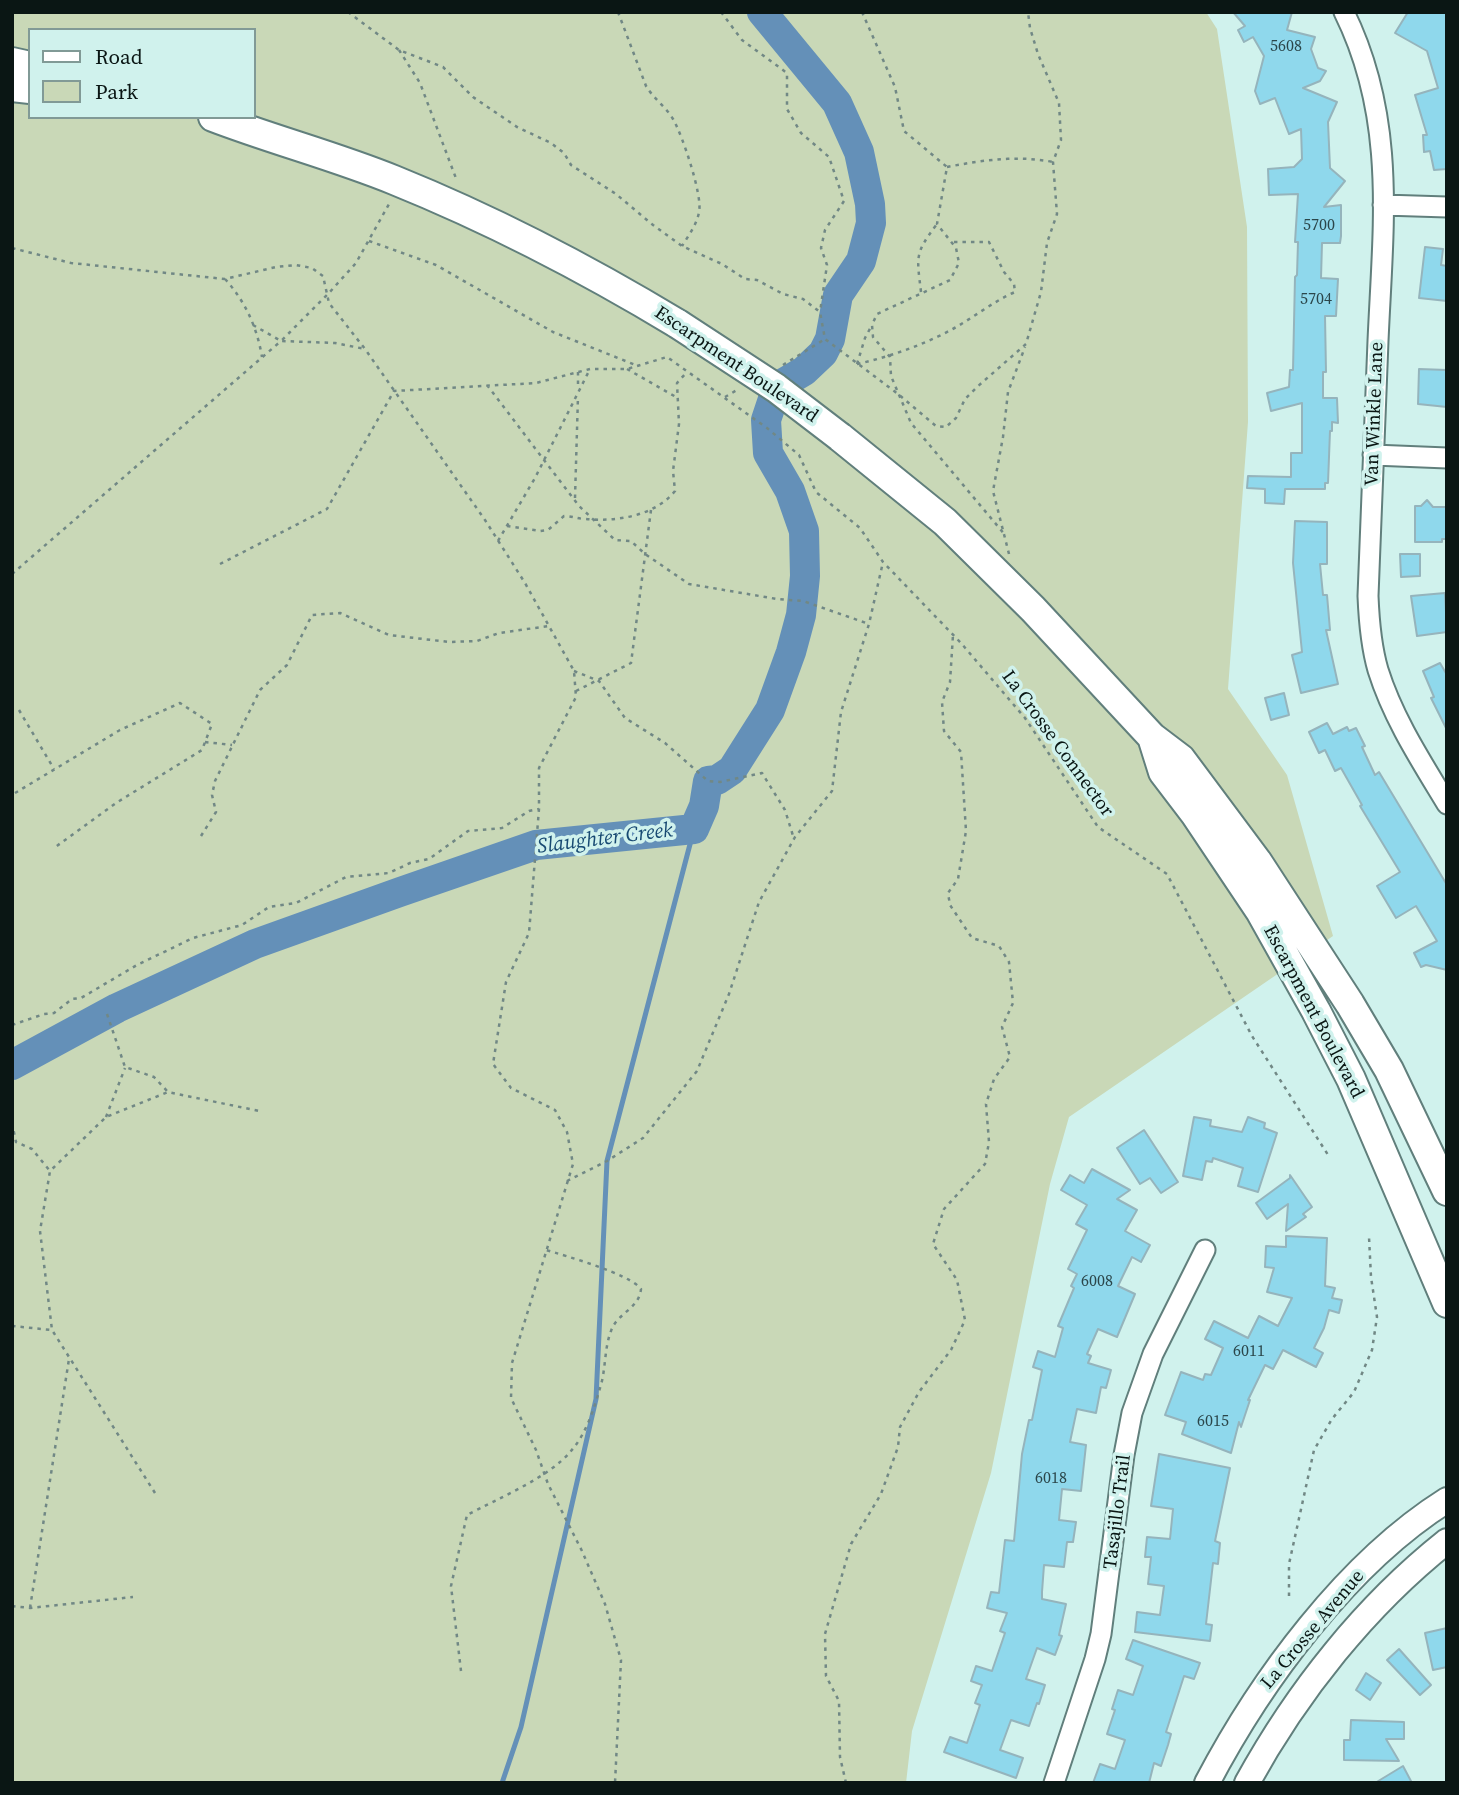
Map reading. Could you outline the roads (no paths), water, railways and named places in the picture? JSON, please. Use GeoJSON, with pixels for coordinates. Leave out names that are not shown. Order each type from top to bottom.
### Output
{"type":"FeatureCollection","features":[{"type":"Feature","properties":{"kind":"main road","name":"Escarpment Boulevard"},"geometry":{"type":"LineString","coordinates":[[223,121],[394,180],[552,252],[678,324],[776,388],[841,437],[945,523],[1033,609],[1152,737],[1181,759],[1256,861],[1308,938],[1389,1070],[1447,1191]]}},
{"type":"Feature","properties":{"kind":"main road","name":"Escarpment Boulevard"},"geometry":{"type":"LineString","coordinates":[[1152,737],[1163,772],[1195,814],[1260,911],[1316,1010],[1351,1079],[1447,1303]]}},
{"type":"Feature","properties":{"kind":"street","name":"Van Winkle Lane"},"geometry":{"type":"LineString","coordinates":[[1345,12],[1365,62],[1377,109],[1384,166],[1368,596],[1372,645],[1393,710],[1447,804]]}},
{"type":"Feature","properties":{"kind":"street"},"geometry":{"type":"LineString","coordinates":[[1384,205],[1447,207]]}},
{"type":"Feature","properties":{"kind":"street"},"geometry":{"type":"LineString","coordinates":[[1373,455],[1447,458]]}},
{"type":"Feature","properties":{"kind":"street","name":"Tasajillo Trail"},"geometry":{"type":"LineString","coordinates":[[1054,1783],[1101,1634],[1132,1413],[1153,1354],[1205,1250]]}},
{"type":"Feature","properties":{"kind":"street","name":"La Crosse Avenue"},"geometry":{"type":"LineString","coordinates":[[1207,1783],[1250,1708],[1307,1631],[1374,1559],[1447,1500]]}},
{"type":"Feature","properties":{"kind":"street","name":"La Crosse Avenue"},"geometry":{"type":"LineString","coordinates":[[1247,1783],[1284,1722],[1345,1640],[1406,1575],[1447,1541]]}},
{"type":"Feature","properties":{"kind":"waterway","name":"Slaughter Creek"},"geometry":{"type":"LineString","coordinates":[[12,1065],[117,1008],[255,944],[400,892],[536,845],[694,829],[704,806],[708,781],[717,780],[732,770],[770,710],[801,615],[805,576],[804,531],[790,491],[768,453],[766,420],[777,387],[804,371],[823,353],[830,339],[838,295],[861,261],[871,223],[870,204],[859,152],[837,103],[762,12]]}},
{"type":"Feature","properties":{"kind":"waterway"},"geometry":{"type":"LineString","coordinates":[[502,1783],[521,1727],[596,1399],[607,1161],[694,829]]}}]}
